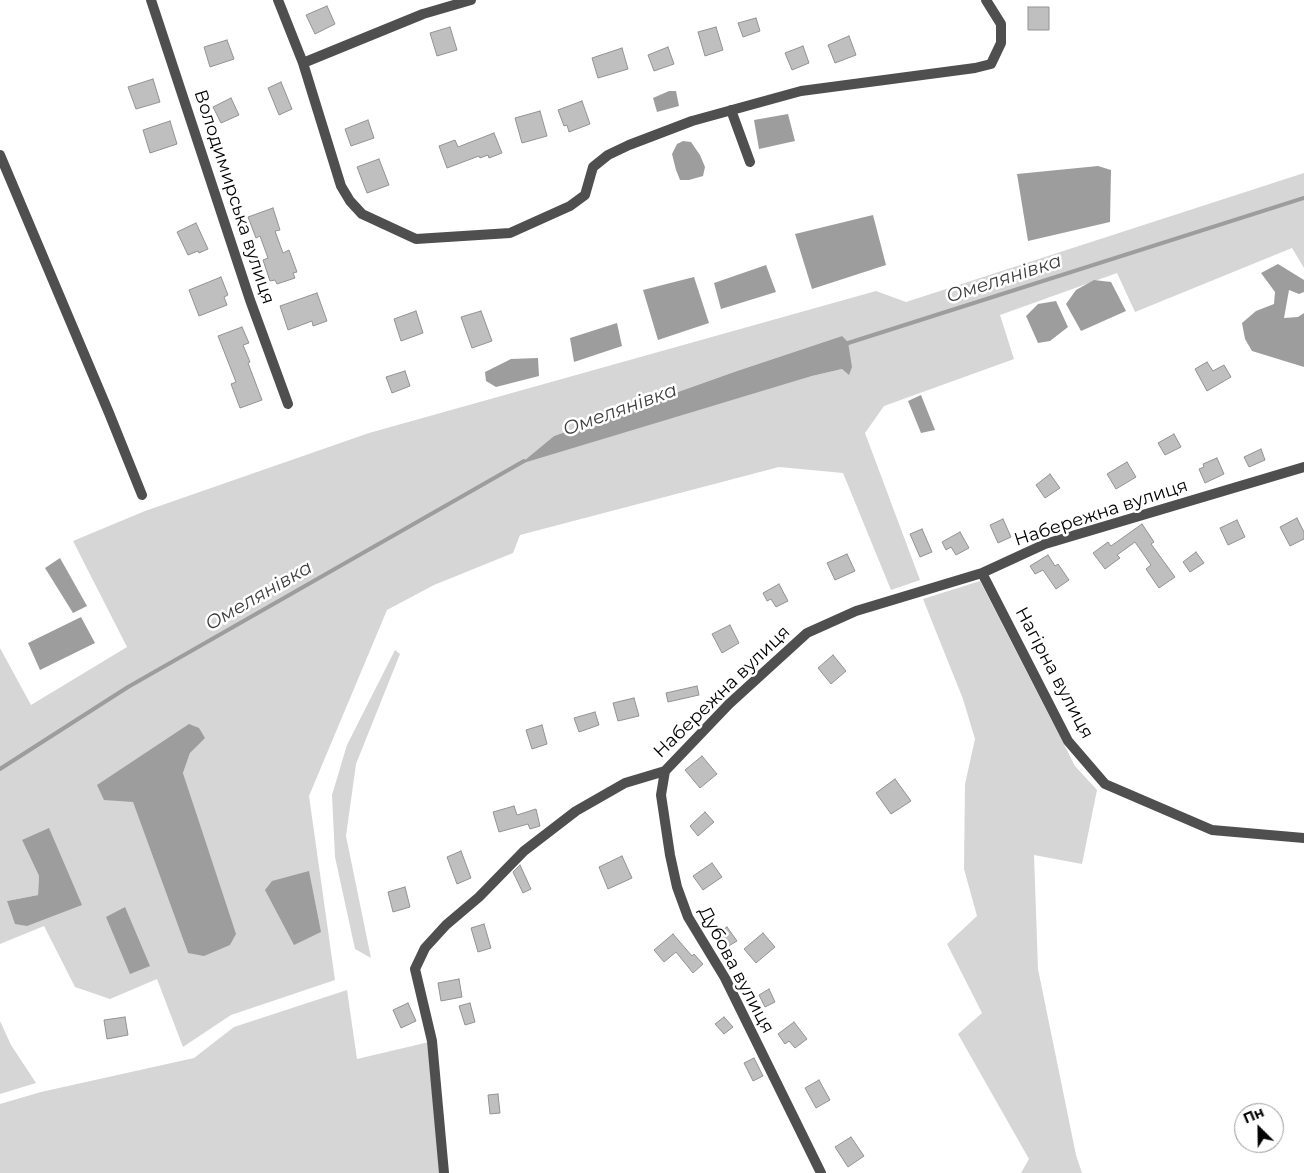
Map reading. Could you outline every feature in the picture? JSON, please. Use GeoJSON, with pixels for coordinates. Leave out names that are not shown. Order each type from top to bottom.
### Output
{"type":"FeatureCollection","features":[{"type":"Feature","properties":{"kind":"street","name":"Володимирська вулиця"},"geometry":{"type":"LineString","coordinates":[[151,0],[250,300],[288,404]]}},
{"type":"Feature","properties":{"kind":"street"},"geometry":{"type":"LineString","coordinates":[[278,0],[303,63],[341,186],[350,201],[362,214],[416,240],[510,233],[570,206],[586,194],[593,167],[608,155],[692,121],[801,91],[976,68],[991,64],[1001,43],[1001,24],[986,0]]}},
{"type":"Feature","properties":{"kind":"street"},"geometry":{"type":"LineString","coordinates":[[303,63],[423,14],[471,0]]}},
{"type":"Feature","properties":{"kind":"street"},"geometry":{"type":"LineString","coordinates":[[731,110],[750,162]]}},
{"type":"Feature","properties":{"kind":"street"},"geometry":{"type":"LineString","coordinates":[[0,155],[142,495]]}},
{"type":"Feature","properties":{"kind":"street","name":"Набережна вулиця"},"geometry":{"type":"LineString","coordinates":[[444,1173],[432,1041],[415,970],[425,948],[524,851],[576,811],[625,783],[665,771],[729,704],[807,633],[856,611],[982,572],[1045,544],[1304,467]]}},
{"type":"Feature","properties":{"kind":"street","name":"Нагірна вулиця"},"geometry":{"type":"LineString","coordinates":[[982,572],[1068,741],[1105,784],[1212,830],[1304,838]]}},
{"type":"Feature","properties":{"kind":"street","name":"Дубова вулиця"},"geometry":{"type":"LineString","coordinates":[[665,771],[660,795],[677,887],[688,917],[725,978],[822,1173]]}},
{"type":"Feature","properties":{"kind":"shaded area"},"geometry":{"type":"Polygon","coordinates":[[[669,91],[676,91],[679,106],[657,112],[653,98],[669,91]]]}},
{"type":"Feature","properties":{"kind":"shaded area"},"geometry":{"type":"Polygon","coordinates":[[[788,114],[795,141],[759,149],[754,120],[788,114]]]}},
{"type":"Feature","properties":{"kind":"shaded area"},"geometry":{"type":"Polygon","coordinates":[[[683,141],[691,142],[700,155],[705,167],[703,176],[689,180],[680,180],[672,154],[677,144],[683,141]]]}},
{"type":"Feature","properties":{"kind":"shaded area"},"geometry":{"type":"Polygon","coordinates":[[[1098,166],[1111,170],[1110,222],[1028,241],[1017,174],[1098,166]]]}},
{"type":"Feature","properties":{"kind":"shaded area"},"geometry":{"type":"Polygon","coordinates":[[[1304,173],[1304,268],[1292,248],[1135,312],[1117,273],[1000,315],[1014,359],[884,406],[865,433],[920,580],[891,590],[843,473],[779,467],[520,535],[513,553],[434,585],[387,610],[309,796],[335,980],[231,1015],[183,1047],[157,979],[110,999],[75,987],[44,926],[0,944],[0,648],[31,705],[127,647],[73,541],[145,511],[369,433],[876,291],[906,302],[1304,173]],[[842,336],[554,436],[521,463],[812,376],[842,369],[849,374],[842,336]],[[204,738],[133,801],[188,953],[230,945],[235,934],[183,773],[190,753],[204,738]],[[22,840],[39,876],[38,895],[7,901],[82,905],[22,840]]]}},
{"type":"Feature","properties":{"kind":"shaded area"},"geometry":{"type":"Polygon","coordinates":[[[873,215],[886,265],[812,289],[795,234],[873,215]]]}},
{"type":"Feature","properties":{"kind":"shaded area"},"geometry":{"type":"Polygon","coordinates":[[[1278,264],[1304,280],[1304,292],[1299,294],[1289,290],[1284,318],[1298,317],[1304,313],[1304,367],[1252,351],[1245,339],[1242,323],[1256,311],[1274,304],[1275,292],[1261,273],[1278,264]]]}},
{"type":"Feature","properties":{"kind":"shaded area"},"geometry":{"type":"Polygon","coordinates":[[[766,265],[776,292],[721,309],[714,283],[766,265]]]}},
{"type":"Feature","properties":{"kind":"shaded area"},"geometry":{"type":"Polygon","coordinates":[[[694,277],[709,323],[658,340],[643,290],[694,277]]]}},
{"type":"Feature","properties":{"kind":"shaded area"},"geometry":{"type":"Polygon","coordinates":[[[1094,280],[1111,282],[1126,311],[1081,331],[1066,304],[1076,290],[1094,280]]]}},
{"type":"Feature","properties":{"kind":"shaded area"},"geometry":{"type":"Polygon","coordinates":[[[1056,301],[1068,327],[1050,341],[1038,343],[1026,316],[1038,304],[1056,301]]]}},
{"type":"Feature","properties":{"kind":"shaded area"},"geometry":{"type":"Polygon","coordinates":[[[617,323],[622,346],[574,362],[570,338],[617,323]]]}},
{"type":"Feature","properties":{"kind":"shaded area"},"geometry":{"type":"Polygon","coordinates":[[[842,336],[848,342],[852,367],[849,375],[842,369],[812,376],[520,464],[554,436],[842,336]]]}},
{"type":"Feature","properties":{"kind":"shaded area"},"geometry":{"type":"Polygon","coordinates":[[[538,358],[539,376],[496,387],[486,381],[485,372],[511,359],[538,358]]]}},
{"type":"Feature","properties":{"kind":"shaded area"},"geometry":{"type":"Polygon","coordinates":[[[921,395],[935,430],[921,433],[908,401],[921,395]]]}},
{"type":"Feature","properties":{"kind":"shaded area"},"geometry":{"type":"Polygon","coordinates":[[[60,558],[87,606],[73,613],[45,568],[60,558]]]}},
{"type":"Feature","properties":{"kind":"shaded area"},"geometry":{"type":"Polygon","coordinates":[[[980,581],[1075,766],[1097,790],[1082,864],[1034,855],[1038,969],[1076,1155],[1082,1173],[1021,1173],[1029,1159],[958,1034],[982,1013],[947,944],[977,916],[964,869],[965,784],[975,739],[963,699],[923,599],[980,581]]]}},
{"type":"Feature","properties":{"kind":"shaded area"},"geometry":{"type":"Polygon","coordinates":[[[81,617],[95,643],[40,670],[28,643],[81,617]]]}},
{"type":"Feature","properties":{"kind":"shaded area"},"geometry":{"type":"Polygon","coordinates":[[[395,650],[400,654],[356,764],[346,836],[371,958],[355,949],[335,857],[332,795],[347,745],[395,650]]]}},
{"type":"Feature","properties":{"kind":"shaded area"},"geometry":{"type":"Polygon","coordinates":[[[189,724],[199,728],[205,738],[190,753],[183,773],[236,934],[230,945],[204,956],[188,953],[133,802],[104,800],[97,785],[189,724]]]}},
{"type":"Feature","properties":{"kind":"shaded area"},"geometry":{"type":"Polygon","coordinates":[[[49,828],[82,905],[27,926],[15,924],[7,901],[38,895],[39,876],[22,840],[49,828]]]}},
{"type":"Feature","properties":{"kind":"shaded area"},"geometry":{"type":"Polygon","coordinates":[[[309,871],[321,932],[294,945],[265,890],[272,881],[309,871]]]}},
{"type":"Feature","properties":{"kind":"shaded area"},"geometry":{"type":"Polygon","coordinates":[[[125,907],[150,966],[130,974],[106,917],[125,907]]]}},
{"type":"Feature","properties":{"kind":"shaded area"},"geometry":{"type":"Polygon","coordinates":[[[347,990],[357,1059],[429,1042],[441,1173],[0,1173],[0,1104],[41,1092],[194,1058],[234,1027],[347,990]]]}},
{"type":"Feature","properties":{"kind":"shaded area"},"geometry":{"type":"Polygon","coordinates":[[[0,1021],[11,1045],[36,1083],[0,1094],[0,1021]]]}},
{"type":"Feature","properties":{"kind":"building"},"geometry":{"type":"Polygon","coordinates":[[[327,6],[335,24],[315,34],[306,15],[327,6]]]}},
{"type":"Feature","properties":{"kind":"building"},"geometry":{"type":"Polygon","coordinates":[[[1028,7],[1049,7],[1049,30],[1028,30],[1028,7]]]}},
{"type":"Feature","properties":{"kind":"building"},"geometry":{"type":"Polygon","coordinates":[[[756,18],[760,31],[743,37],[738,23],[756,18]]]}},
{"type":"Feature","properties":{"kind":"building"},"geometry":{"type":"Polygon","coordinates":[[[450,27],[457,50],[437,56],[430,33],[450,27]]]}},
{"type":"Feature","properties":{"kind":"building"},"geometry":{"type":"Polygon","coordinates":[[[716,27],[723,50],[705,56],[698,32],[716,27]]]}},
{"type":"Feature","properties":{"kind":"building"},"geometry":{"type":"Polygon","coordinates":[[[849,36],[856,55],[835,63],[828,45],[849,36]]]}},
{"type":"Feature","properties":{"kind":"building"},"geometry":{"type":"Polygon","coordinates":[[[227,40],[234,59],[210,67],[204,47],[227,40]]]}},
{"type":"Feature","properties":{"kind":"building"},"geometry":{"type":"Polygon","coordinates":[[[803,46],[809,63],[792,70],[785,53],[803,46]]]}},
{"type":"Feature","properties":{"kind":"building"},"geometry":{"type":"Polygon","coordinates":[[[668,47],[674,64],[654,71],[648,55],[668,47]]]}},
{"type":"Feature","properties":{"kind":"building"},"geometry":{"type":"Polygon","coordinates":[[[622,48],[628,69],[598,78],[592,58],[622,48]]]}},
{"type":"Feature","properties":{"kind":"building"},"geometry":{"type":"Polygon","coordinates":[[[153,79],[160,102],[136,109],[128,87],[153,79]]]}},
{"type":"Feature","properties":{"kind":"building"},"geometry":{"type":"Polygon","coordinates":[[[281,82],[292,109],[279,115],[268,88],[281,82]]]}},
{"type":"Feature","properties":{"kind":"building"},"geometry":{"type":"Polygon","coordinates":[[[231,98],[239,115],[221,123],[213,107],[231,98]]]}},
{"type":"Feature","properties":{"kind":"building"},"geometry":{"type":"Polygon","coordinates":[[[582,101],[590,124],[569,132],[567,125],[564,126],[558,110],[582,101]]]}},
{"type":"Feature","properties":{"kind":"building"},"geometry":{"type":"Polygon","coordinates":[[[540,111],[547,136],[522,143],[515,118],[540,111]]]}},
{"type":"Feature","properties":{"kind":"building"},"geometry":{"type":"Polygon","coordinates":[[[368,120],[374,138],[351,146],[345,129],[368,120]]]}},
{"type":"Feature","properties":{"kind":"building"},"geometry":{"type":"Polygon","coordinates":[[[170,121],[177,144],[150,153],[143,130],[170,121]]]}},
{"type":"Feature","properties":{"kind":"building"},"geometry":{"type":"Polygon","coordinates":[[[494,133],[502,153],[489,158],[488,155],[480,158],[479,156],[447,168],[439,146],[455,140],[458,147],[494,133]]]}},
{"type":"Feature","properties":{"kind":"building"},"geometry":{"type":"Polygon","coordinates":[[[379,159],[389,185],[367,193],[357,167],[379,159]]]}},
{"type":"Feature","properties":{"kind":"building"},"geometry":{"type":"Polygon","coordinates":[[[273,208],[280,230],[275,231],[283,253],[289,250],[297,272],[293,273],[295,278],[277,284],[275,280],[270,281],[263,260],[268,258],[260,236],[256,238],[248,217],[273,208]]]}},
{"type":"Feature","properties":{"kind":"building"},"geometry":{"type":"Polygon","coordinates":[[[196,223],[208,249],[188,255],[177,232],[196,223]]]}},
{"type":"Feature","properties":{"kind":"building"},"geometry":{"type":"Polygon","coordinates":[[[221,277],[228,295],[224,297],[227,305],[199,316],[189,290],[221,277]]]}},
{"type":"Feature","properties":{"kind":"building"},"geometry":{"type":"Polygon","coordinates":[[[317,293],[327,321],[313,326],[312,321],[288,330],[280,306],[317,293]]]}},
{"type":"Feature","properties":{"kind":"building"},"geometry":{"type":"Polygon","coordinates":[[[416,311],[423,333],[401,341],[394,319],[416,311]]]}},
{"type":"Feature","properties":{"kind":"building"},"geometry":{"type":"Polygon","coordinates":[[[481,311],[492,341],[472,348],[461,317],[481,311]]]}},
{"type":"Feature","properties":{"kind":"building"},"geometry":{"type":"Polygon","coordinates":[[[242,327],[249,343],[243,345],[262,400],[240,408],[231,384],[236,382],[218,336],[242,327]]]}},
{"type":"Feature","properties":{"kind":"building"},"geometry":{"type":"Polygon","coordinates":[[[1207,362],[1213,371],[1224,365],[1231,377],[1207,391],[1195,369],[1207,362]]]}},
{"type":"Feature","properties":{"kind":"building"},"geometry":{"type":"Polygon","coordinates":[[[405,371],[410,386],[392,393],[386,377],[405,371]]]}},
{"type":"Feature","properties":{"kind":"building"},"geometry":{"type":"Polygon","coordinates":[[[1174,434],[1181,447],[1165,455],[1158,443],[1174,434]]]}},
{"type":"Feature","properties":{"kind":"building"},"geometry":{"type":"Polygon","coordinates":[[[1261,449],[1265,460],[1249,467],[1244,457],[1261,449]]]}},
{"type":"Feature","properties":{"kind":"building"},"geometry":{"type":"Polygon","coordinates":[[[1217,458],[1224,474],[1205,483],[1199,469],[1204,467],[1203,464],[1217,458]]]}},
{"type":"Feature","properties":{"kind":"building"},"geometry":{"type":"Polygon","coordinates":[[[1127,462],[1136,477],[1116,489],[1107,474],[1127,462]]]}},
{"type":"Feature","properties":{"kind":"building"},"geometry":{"type":"Polygon","coordinates":[[[1050,474],[1060,488],[1045,498],[1036,485],[1050,474]]]}},
{"type":"Feature","properties":{"kind":"building"},"geometry":{"type":"Polygon","coordinates":[[[1297,518],[1304,532],[1304,539],[1290,546],[1280,527],[1297,518]]]}},
{"type":"Feature","properties":{"kind":"building"},"geometry":{"type":"Polygon","coordinates":[[[1003,519],[1011,537],[998,543],[990,525],[1003,519]]]}},
{"type":"Feature","properties":{"kind":"building"},"geometry":{"type":"Polygon","coordinates":[[[1237,520],[1245,537],[1228,545],[1220,528],[1237,520]]]}},
{"type":"Feature","properties":{"kind":"building"},"geometry":{"type":"Polygon","coordinates":[[[1142,524],[1154,542],[1151,544],[1175,577],[1159,588],[1146,569],[1151,565],[1135,542],[1117,555],[1120,558],[1105,569],[1093,553],[1108,542],[1111,546],[1142,524]]]}},
{"type":"Feature","properties":{"kind":"building"},"geometry":{"type":"Polygon","coordinates":[[[922,529],[932,552],[920,557],[910,534],[922,529]]]}},
{"type":"Feature","properties":{"kind":"building"},"geometry":{"type":"Polygon","coordinates":[[[960,532],[969,548],[956,555],[951,547],[946,550],[942,542],[960,532]]]}},
{"type":"Feature","properties":{"kind":"building"},"geometry":{"type":"Polygon","coordinates":[[[1196,552],[1204,563],[1190,572],[1183,562],[1196,552]]]}},
{"type":"Feature","properties":{"kind":"building"},"geometry":{"type":"Polygon","coordinates":[[[847,554],[855,571],[835,580],[827,563],[847,554]]]}},
{"type":"Feature","properties":{"kind":"building"},"geometry":{"type":"Polygon","coordinates":[[[1048,555],[1055,566],[1058,564],[1069,580],[1056,589],[1043,570],[1035,574],[1030,566],[1048,555]]]}},
{"type":"Feature","properties":{"kind":"building"},"geometry":{"type":"Polygon","coordinates":[[[779,584],[788,601],[776,607],[771,599],[767,601],[763,593],[779,584]]]}},
{"type":"Feature","properties":{"kind":"building"},"geometry":{"type":"Polygon","coordinates":[[[730,625],[739,643],[722,653],[712,634],[730,625]]]}},
{"type":"Feature","properties":{"kind":"building"},"geometry":{"type":"Polygon","coordinates":[[[833,655],[846,671],[831,684],[818,668],[833,655]]]}},
{"type":"Feature","properties":{"kind":"building"},"geometry":{"type":"Polygon","coordinates":[[[697,686],[699,695],[668,702],[666,693],[697,686]]]}},
{"type":"Feature","properties":{"kind":"building"},"geometry":{"type":"Polygon","coordinates":[[[634,698],[639,716],[618,721],[613,703],[634,698]]]}},
{"type":"Feature","properties":{"kind":"building"},"geometry":{"type":"Polygon","coordinates":[[[595,712],[599,725],[579,732],[574,718],[595,712]]]}},
{"type":"Feature","properties":{"kind":"building"},"geometry":{"type":"Polygon","coordinates":[[[542,725],[547,744],[532,749],[526,730],[542,725]]]}},
{"type":"Feature","properties":{"kind":"building"},"geometry":{"type":"Polygon","coordinates":[[[702,756],[717,774],[700,788],[685,770],[702,756]]]}},
{"type":"Feature","properties":{"kind":"building"},"geometry":{"type":"Polygon","coordinates":[[[895,779],[911,801],[891,814],[876,793],[895,779]]]}},
{"type":"Feature","properties":{"kind":"building"},"geometry":{"type":"Polygon","coordinates":[[[514,806],[517,815],[536,809],[540,826],[530,829],[528,824],[499,832],[493,812],[514,806]]]}},
{"type":"Feature","properties":{"kind":"building"},"geometry":{"type":"Polygon","coordinates":[[[705,812],[714,822],[698,836],[690,826],[705,812]]]}},
{"type":"Feature","properties":{"kind":"building"},"geometry":{"type":"Polygon","coordinates":[[[461,851],[471,878],[457,884],[447,857],[461,851]]]}},
{"type":"Feature","properties":{"kind":"building"},"geometry":{"type":"Polygon","coordinates":[[[622,856],[632,878],[608,889],[599,867],[622,856]]]}},
{"type":"Feature","properties":{"kind":"building"},"geometry":{"type":"Polygon","coordinates":[[[712,863],[722,877],[703,890],[693,876],[712,863]]]}},
{"type":"Feature","properties":{"kind":"building"},"geometry":{"type":"Polygon","coordinates":[[[520,865],[531,889],[523,893],[513,872],[520,865]]]}},
{"type":"Feature","properties":{"kind":"building"},"geometry":{"type":"Polygon","coordinates":[[[405,887],[410,907],[393,912],[388,892],[405,887]]]}},
{"type":"Feature","properties":{"kind":"building"},"geometry":{"type":"Polygon","coordinates":[[[484,924],[491,948],[478,952],[471,928],[484,924]]]}},
{"type":"Feature","properties":{"kind":"building"},"geometry":{"type":"Polygon","coordinates":[[[727,927],[737,941],[727,947],[718,933],[727,927]]]}},
{"type":"Feature","properties":{"kind":"building"},"geometry":{"type":"Polygon","coordinates":[[[763,933],[775,947],[756,963],[744,949],[763,933]]]}},
{"type":"Feature","properties":{"kind":"building"},"geometry":{"type":"Polygon","coordinates":[[[673,934],[692,956],[694,954],[703,964],[693,973],[676,952],[664,962],[654,950],[673,934]]]}},
{"type":"Feature","properties":{"kind":"building"},"geometry":{"type":"Polygon","coordinates":[[[459,979],[462,997],[441,1001],[438,983],[459,979]]]}},
{"type":"Feature","properties":{"kind":"building"},"geometry":{"type":"Polygon","coordinates":[[[769,989],[775,1002],[765,1007],[759,995],[769,989]]]}},
{"type":"Feature","properties":{"kind":"building"},"geometry":{"type":"Polygon","coordinates":[[[408,1003],[416,1021],[401,1028],[393,1010],[408,1003]]]}},
{"type":"Feature","properties":{"kind":"building"},"geometry":{"type":"Polygon","coordinates":[[[470,1003],[475,1022],[465,1025],[459,1006],[470,1003]]]}},
{"type":"Feature","properties":{"kind":"building"},"geometry":{"type":"Polygon","coordinates":[[[125,1017],[128,1035],[107,1039],[104,1020],[125,1017]]]}},
{"type":"Feature","properties":{"kind":"building"},"geometry":{"type":"Polygon","coordinates":[[[724,1017],[733,1027],[724,1034],[715,1024],[724,1017]]]}},
{"type":"Feature","properties":{"kind":"building"},"geometry":{"type":"Polygon","coordinates":[[[794,1022],[807,1039],[795,1048],[789,1041],[785,1044],[778,1034],[794,1022]]]}},
{"type":"Feature","properties":{"kind":"building"},"geometry":{"type":"Polygon","coordinates":[[[754,1058],[763,1076],[753,1081],[744,1063],[754,1058]]]}},
{"type":"Feature","properties":{"kind":"building"},"geometry":{"type":"Polygon","coordinates":[[[819,1080],[830,1100],[816,1108],[805,1088],[819,1080]]]}},
{"type":"Feature","properties":{"kind":"building"},"geometry":{"type":"Polygon","coordinates":[[[498,1094],[500,1113],[490,1114],[488,1095],[498,1094]]]}},
{"type":"Feature","properties":{"kind":"building"},"geometry":{"type":"Polygon","coordinates":[[[851,1137],[864,1156],[848,1167],[835,1147],[851,1137]]]}},
{"type":"Feature","properties":{"kind":"waterway","name":"Омелянівка"},"geometry":{"type":"LineString","coordinates":[[845,344],[1304,198]]}},
{"type":"Feature","properties":{"kind":"waterway","name":"Омелянівка"},"geometry":{"type":"LineString","coordinates":[[0,769],[128,687],[524,461]]}}]}
